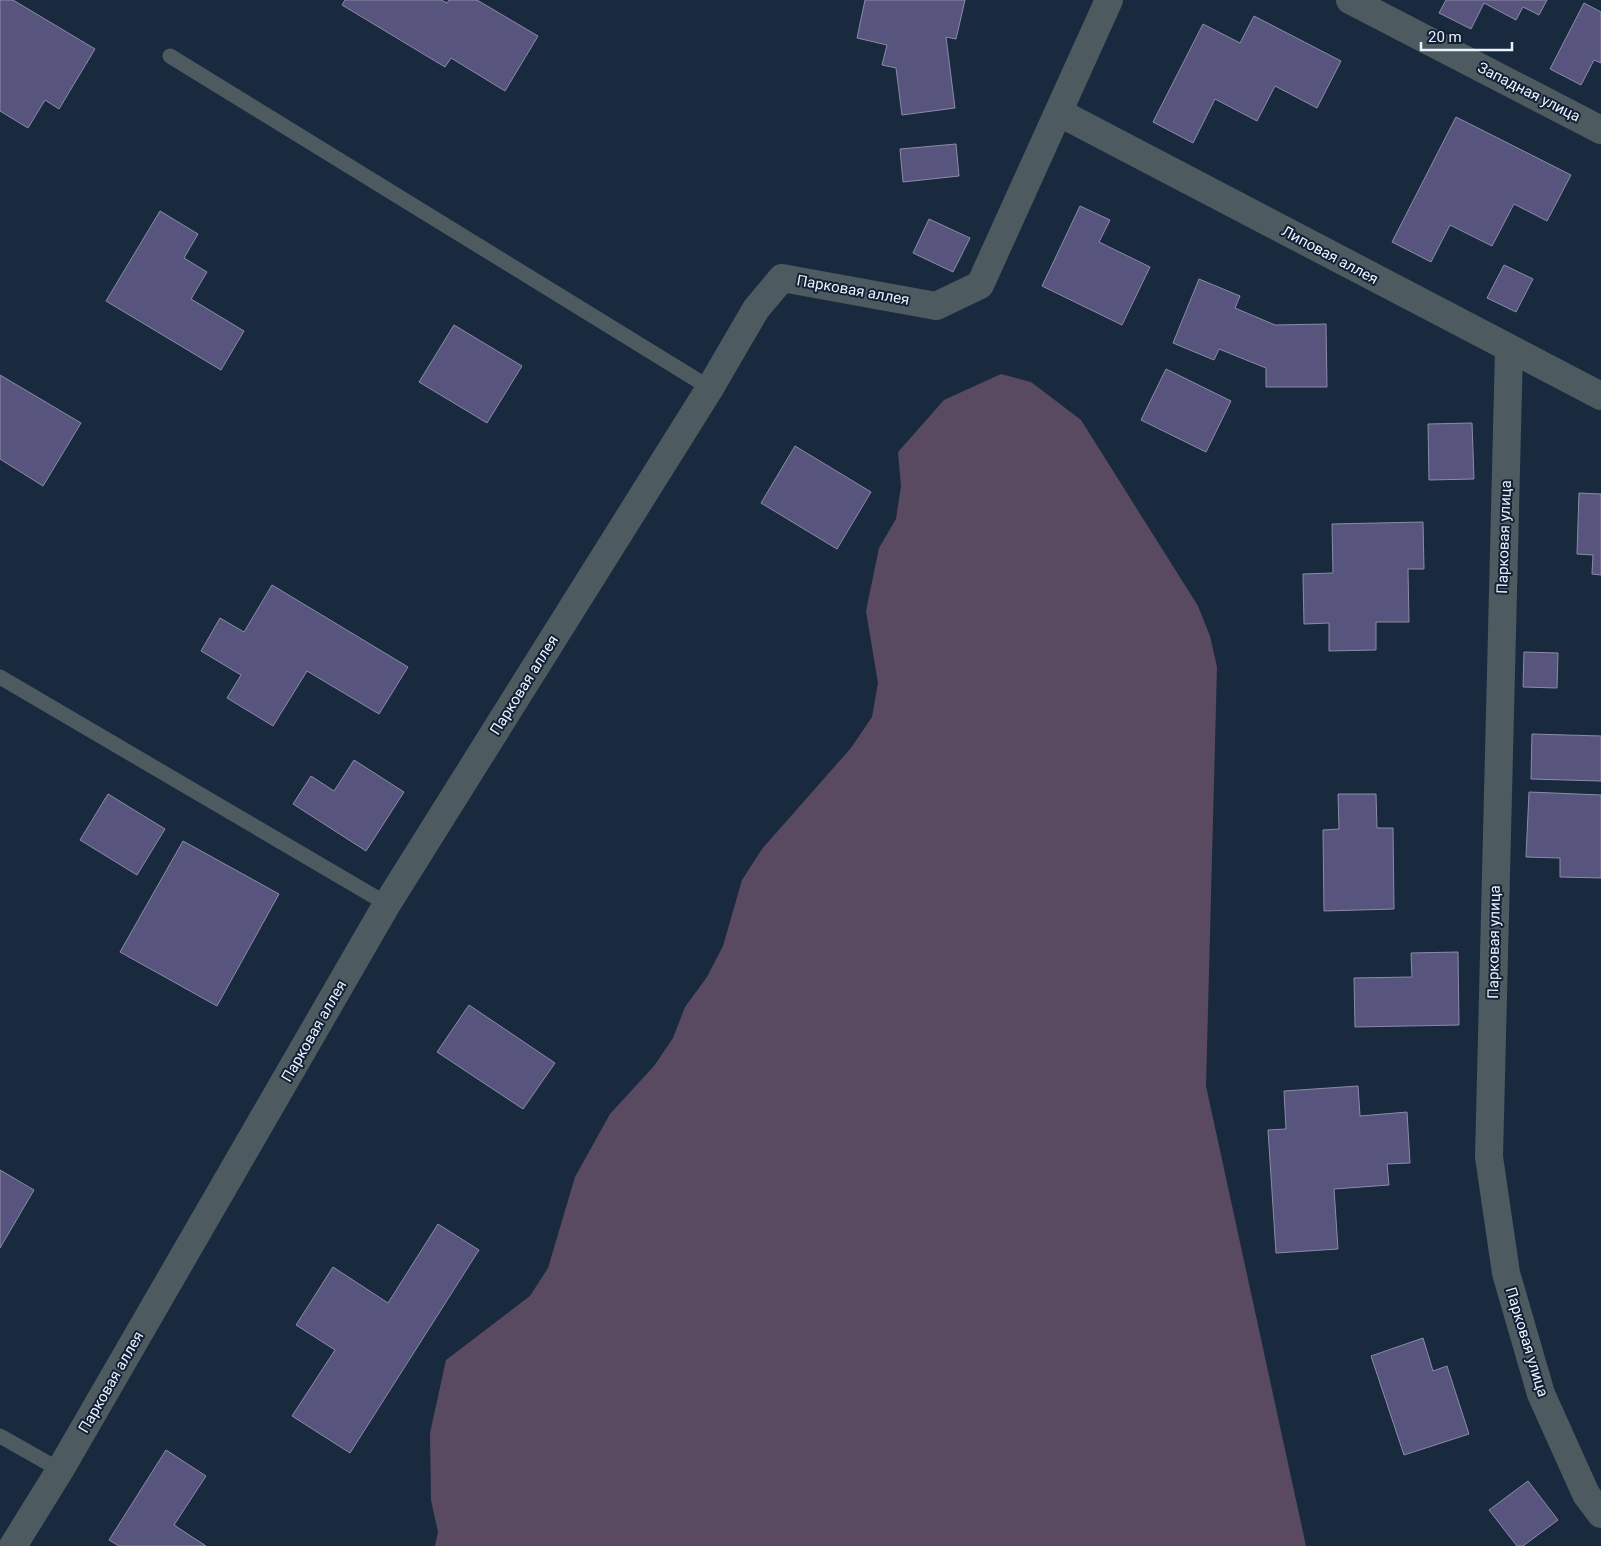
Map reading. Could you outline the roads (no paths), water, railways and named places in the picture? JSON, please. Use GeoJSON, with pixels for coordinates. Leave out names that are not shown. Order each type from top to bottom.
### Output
{"type":"FeatureCollection","features":[{"type":"Feature","properties":{"kind":"street","name":"Парковая аллея"},"geometry":{"type":"LineString","coordinates":[[13,1546],[60,1470],[387,904],[710,388],[756,309],[782,278],[936,306],[980,285],[1060,113],[1109,0]]}},
{"type":"Feature","properties":{"kind":"street","name":"Западная улица"},"geometry":{"type":"LineString","coordinates":[[1350,0],[1601,130]]}},
{"type":"Feature","properties":{"kind":"street","name":"Липовая аллея"},"geometry":{"type":"LineString","coordinates":[[1060,113],[1601,396]]}},
{"type":"Feature","properties":{"kind":"street","name":"Парковая улица"},"geometry":{"type":"LineString","coordinates":[[1509,349],[1490,1157],[1506,1273],[1541,1394],[1586,1494],[1601,1514]]}},
{"type":"Feature","properties":{"kind":"lane"},"geometry":{"type":"LineString","coordinates":[[170,56],[710,388]]}},
{"type":"Feature","properties":{"kind":"lane"},"geometry":{"type":"LineString","coordinates":[[0,677],[387,904]]}},
{"type":"Feature","properties":{"kind":"lane"},"geometry":{"type":"LineString","coordinates":[[0,1436],[60,1470]]}}]}
